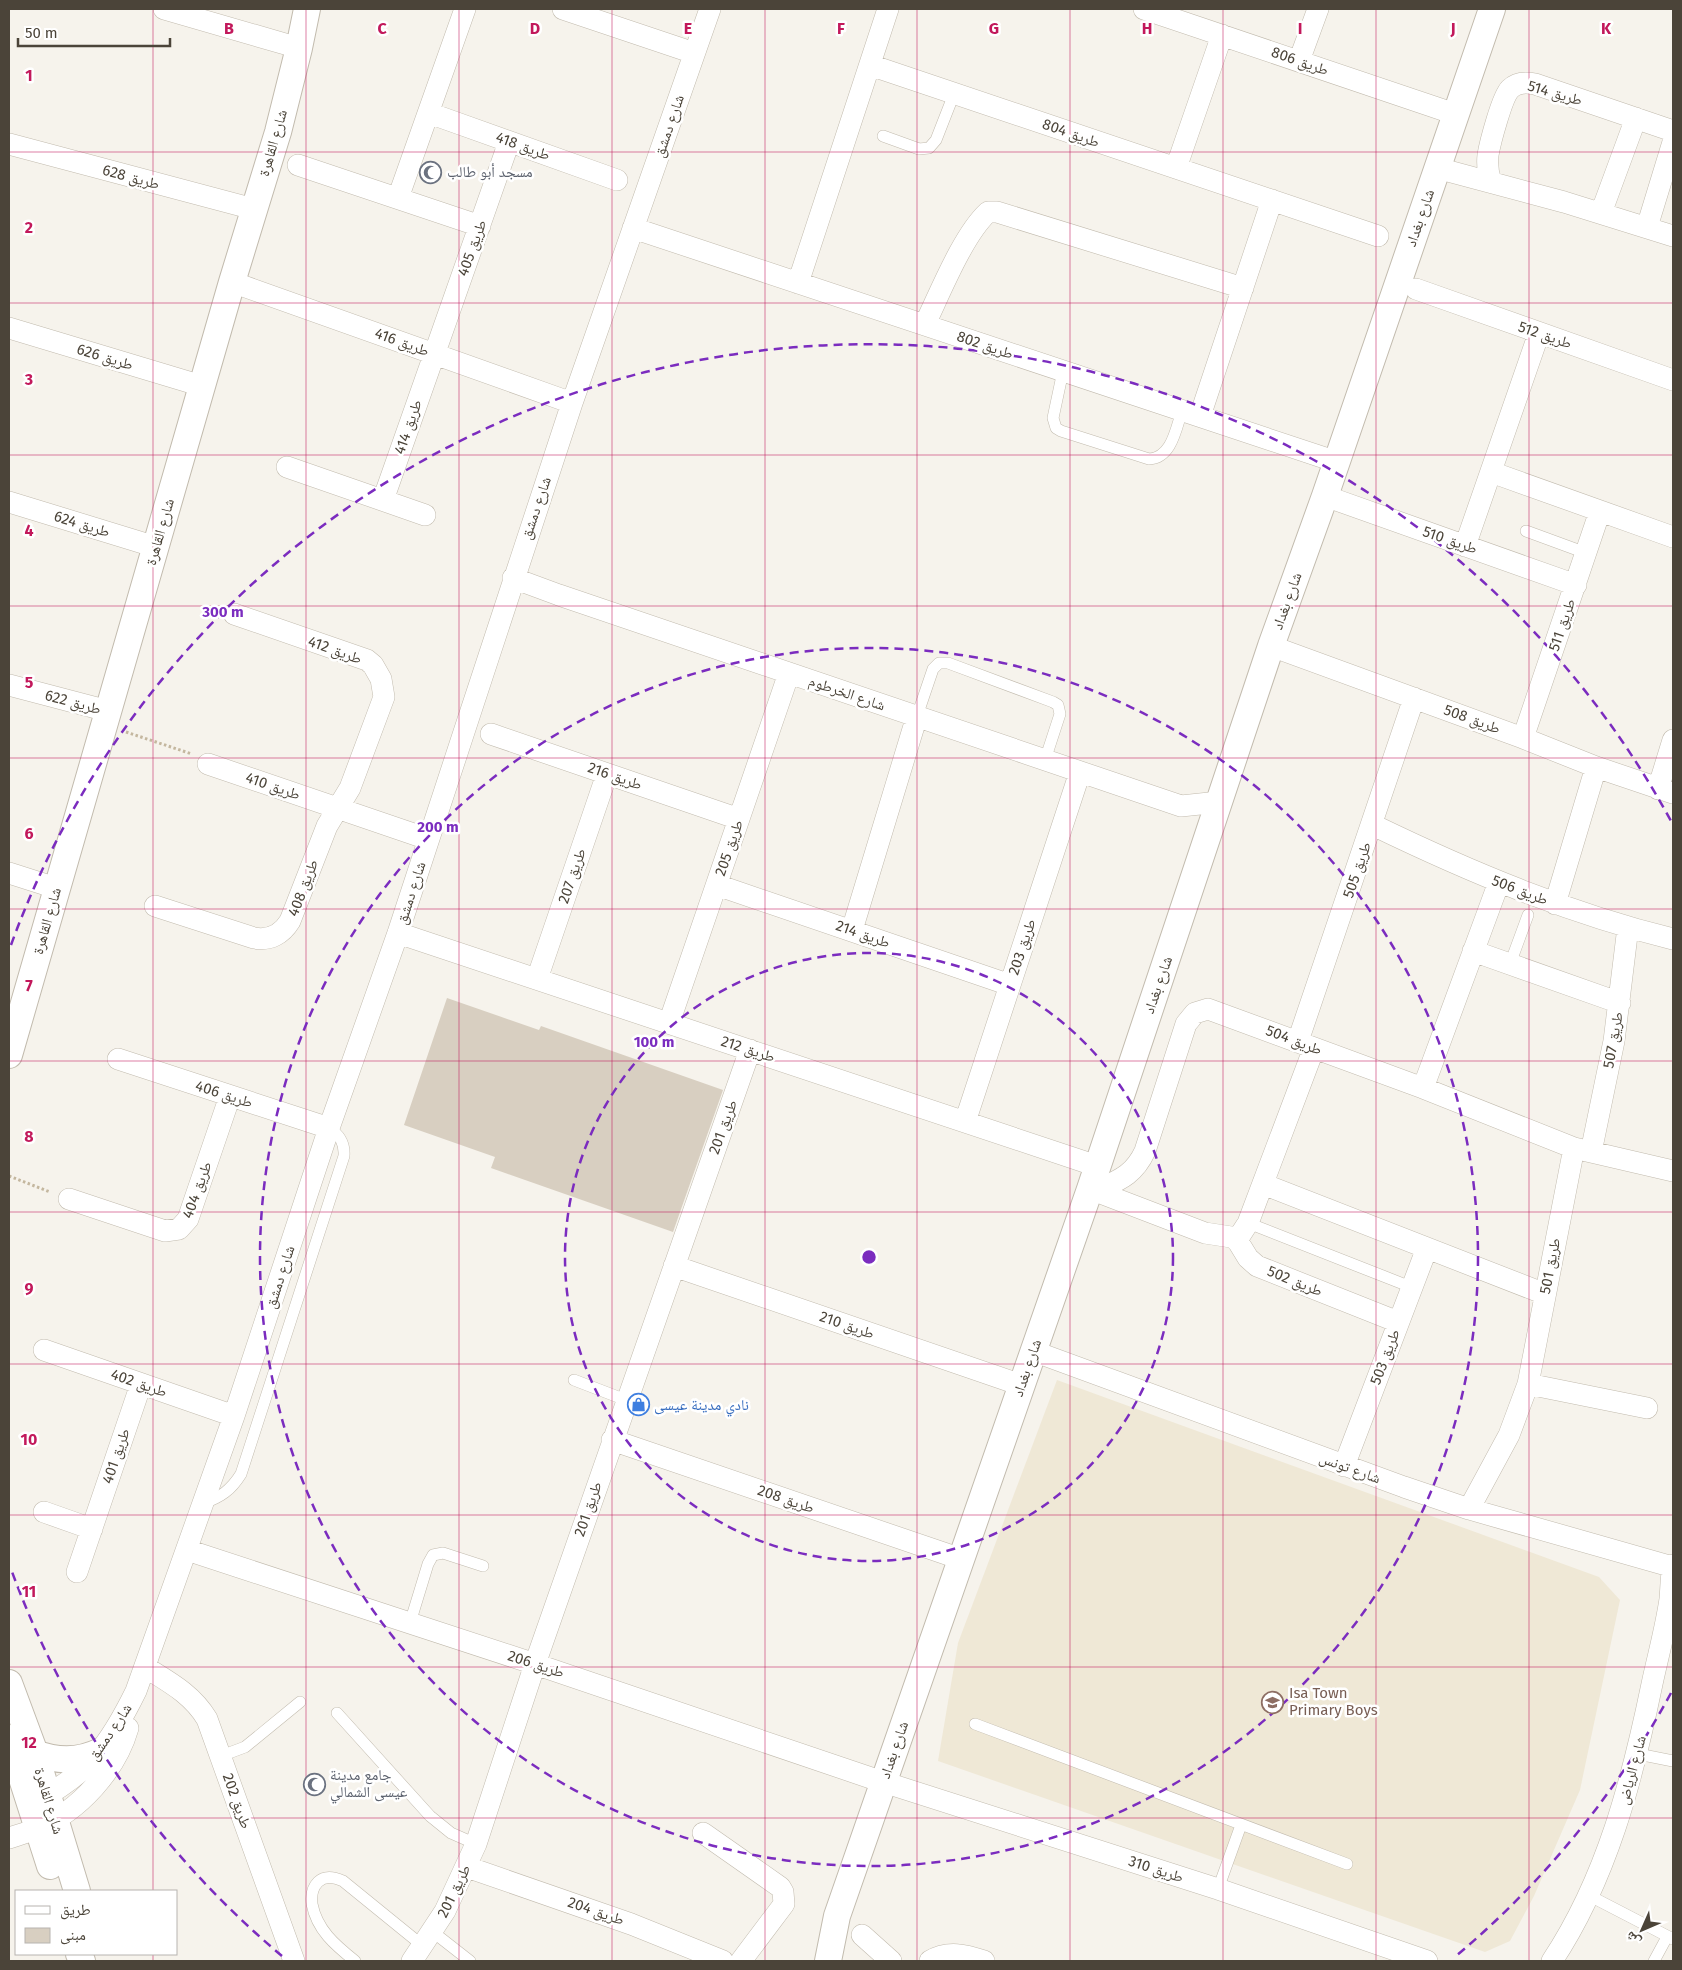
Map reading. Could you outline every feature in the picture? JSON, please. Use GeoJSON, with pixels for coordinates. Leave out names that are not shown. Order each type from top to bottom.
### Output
{"type":"FeatureCollection","features":[{"type":"Feature","properties":{"kind":"street"},"geometry":{"type":"LineString","coordinates":[[164,9],[299,48]]}},
{"type":"Feature","properties":{"kind":"street","name":"شارع القاهرة"},"geometry":{"type":"LineString","coordinates":[[9,1050],[232,282],[278,132],[307,9]]}},
{"type":"Feature","properties":{"kind":"street"},"geometry":{"type":"LineString","coordinates":[[398,198],[465,9]]}},
{"type":"Feature","properties":{"kind":"street"},"geometry":{"type":"LineString","coordinates":[[563,9],[694,52]]}},
{"type":"Feature","properties":{"kind":"street","name":"شارع دمشق"},"geometry":{"type":"LineString","coordinates":[[43,1812],[101,1751],[126,1711],[145,1667],[234,1416],[329,1128],[398,933],[572,403],[710,9]]}},
{"type":"Feature","properties":{"kind":"street"},"geometry":{"type":"LineString","coordinates":[[798,283],[888,9]]}},
{"type":"Feature","properties":{"kind":"street","name":"طريق 806"},"geometry":{"type":"LineString","coordinates":[[1144,9],[1455,114]]}},
{"type":"Feature","properties":{"kind":"street"},"geometry":{"type":"LineString","coordinates":[[1300,61],[1318,9]]}},
{"type":"Feature","properties":{"kind":"street","name":"شارع بغداد"},"geometry":{"type":"LineString","coordinates":[[828,1961],[837,1916],[1021,1385],[1094,1182],[1270,646],[1337,462],[1492,9]]}},
{"type":"Feature","properties":{"kind":"street"},"geometry":{"type":"LineString","coordinates":[[1176,168],[1222,35]]}},
{"type":"Feature","properties":{"kind":"street","name":"طريق 804"},"geometry":{"type":"LineString","coordinates":[[870,65],[1378,236]]}},
{"type":"Feature","properties":{"kind":"street","name":"طريق 514"},"geometry":{"type":"LineString","coordinates":[[1491,182],[1488,164],[1490,146],[1505,96],[1510,88],[1518,84],[1527,82],[1535,84],[1673,131]]}},
{"type":"Feature","properties":{"kind":"street","name":"طريق 418"},"geometry":{"type":"LineString","coordinates":[[428,113],[617,180]]}},
{"type":"Feature","properties":{"kind":"street"},"geometry":{"type":"LineString","coordinates":[[1601,212],[1636,118]]}},
{"type":"Feature","properties":{"kind":"street","name":"طريق 405"},"geometry":{"type":"LineString","coordinates":[[434,354],[509,142]]}},
{"type":"Feature","properties":{"kind":"street"},"geometry":{"type":"LineString","coordinates":[[1647,227],[1673,142]]}},
{"type":"Feature","properties":{"kind":"street","name":"طريق 628"},"geometry":{"type":"LineString","coordinates":[[9,144],[254,209]]}},
{"type":"Feature","properties":{"kind":"street"},"geometry":{"type":"LineString","coordinates":[[298,165],[480,226]]}},
{"type":"Feature","properties":{"kind":"street"},"geometry":{"type":"LineString","coordinates":[[1437,168],[1601,212],[1673,236]]}},
{"type":"Feature","properties":{"kind":"street"},"geometry":{"type":"LineString","coordinates":[[1191,413],[1243,288],[1272,200]]}},
{"type":"Feature","properties":{"kind":"street"},"geometry":{"type":"LineString","coordinates":[[925,324],[960,253],[982,218],[988,212],[997,212],[1243,288]]}},
{"type":"Feature","properties":{"kind":"street","name":"طريق 802"},"geometry":{"type":"LineString","coordinates":[[633,228],[1337,462]]}},
{"type":"Feature","properties":{"kind":"street","name":"طريق 416"},"geometry":{"type":"LineString","coordinates":[[232,282],[572,403]]}},
{"type":"Feature","properties":{"kind":"street","name":"طريق 512"},"geometry":{"type":"LineString","coordinates":[[1416,289],[1673,380]]}},
{"type":"Feature","properties":{"kind":"street","name":"طريق 626"},"geometry":{"type":"LineString","coordinates":[[9,328],[202,386]]}},
{"type":"Feature","properties":{"kind":"street"},"geometry":{"type":"LineString","coordinates":[[1465,546],[1539,333]]}},
{"type":"Feature","properties":{"kind":"street","name":"طريق 414"},"geometry":{"type":"LineString","coordinates":[[383,500],[434,354]]}},
{"type":"Feature","properties":{"kind":"street"},"geometry":{"type":"LineString","coordinates":[[287,467],[425,516]]}},
{"type":"Feature","properties":{"kind":"street"},"geometry":{"type":"LineString","coordinates":[[1491,472],[1673,537]]}},
{"type":"Feature","properties":{"kind":"street","name":"طريق 510"},"geometry":{"type":"LineString","coordinates":[[1325,496],[1576,585]]}},
{"type":"Feature","properties":{"kind":"street","name":"طريق 624"},"geometry":{"type":"LineString","coordinates":[[9,502],[156,547]]}},
{"type":"Feature","properties":{"kind":"street","name":"طريق 511"},"geometry":{"type":"LineString","coordinates":[[1523,738],[1600,511]]}},
{"type":"Feature","properties":{"kind":"street","name":"شارع الخرطوم"},"geometry":{"type":"LineString","coordinates":[[513,578],[1181,806],[1196,820],[1208,837]]}},
{"type":"Feature","properties":{"kind":"street","name":"طريق 412"},"geometry":{"type":"LineString","coordinates":[[234,614],[367,660],[378,672],[384,688],[384,696],[350,788],[337,809]]}},
{"type":"Feature","properties":{"kind":"street","name":"طريق 508"},"geometry":{"type":"LineString","coordinates":[[1270,646],[1523,738],[1596,767],[1666,791]]}},
{"type":"Feature","properties":{"kind":"street","name":"طريق 205"},"geometry":{"type":"LineString","coordinates":[[669,1023],[789,673]]}},
{"type":"Feature","properties":{"kind":"street","name":"طريق 622"},"geometry":{"type":"LineString","coordinates":[[9,686],[106,718]]}},
{"type":"Feature","properties":{"kind":"street","name":"طريق 505"},"geometry":{"type":"LineString","coordinates":[[1306,1045],[1414,698]]}},
{"type":"Feature","properties":{"kind":"street"},"geometry":{"type":"LineString","coordinates":[[852,930],[917,716]]}},
{"type":"Feature","properties":{"kind":"street","name":"طريق 216"},"geometry":{"type":"LineString","coordinates":[[491,734],[739,819]]}},
{"type":"Feature","properties":{"kind":"street"},"geometry":{"type":"LineString","coordinates":[[1666,791],[1673,740]]}},
{"type":"Feature","properties":{"kind":"street","name":"طريق 410"},"geometry":{"type":"LineString","coordinates":[[208,764],[337,809]]}},
{"type":"Feature","properties":{"kind":"street"},"geometry":{"type":"LineString","coordinates":[[1555,904],[1596,767]]}},
{"type":"Feature","properties":{"kind":"street","name":"طريق 203"},"geometry":{"type":"LineString","coordinates":[[965,1122],[1080,772]]}},
{"type":"Feature","properties":{"kind":"street","name":"طريق 207"},"geometry":{"type":"LineString","coordinates":[[537,979],[606,774]]}},
{"type":"Feature","properties":{"kind":"street","name":"شارع الخرطوم"},"geometry":{"type":"LineString","coordinates":[[1181,806],[1219,802]]}},
{"type":"Feature","properties":{"kind":"street"},"geometry":{"type":"LineString","coordinates":[[337,809],[428,839]]}},
{"type":"Feature","properties":{"kind":"street","name":"طريق 408"},"geometry":{"type":"LineString","coordinates":[[155,906],[254,938],[273,937],[286,928],[290,921],[327,826],[337,809]]}},
{"type":"Feature","properties":{"kind":"street","name":"طريق 506"},"geometry":{"type":"LineString","coordinates":[[1373,825],[1435,856],[1555,904],[1673,939]]}},
{"type":"Feature","properties":{"kind":"street"},"geometry":{"type":"LineString","coordinates":[[9,873],[56,888]]}},
{"type":"Feature","properties":{"kind":"street"},"geometry":{"type":"LineString","coordinates":[[1423,1088],[1499,882]]}},
{"type":"Feature","properties":{"kind":"street","name":"طريق 214"},"geometry":{"type":"LineString","coordinates":[[717,885],[1010,984]]}},
{"type":"Feature","properties":{"kind":"street","name":"طريق 507"},"geometry":{"type":"LineString","coordinates":[[1582,1150],[1620,1003],[1628,927]]}},
{"type":"Feature","properties":{"kind":"street","name":"طريق 212"},"geometry":{"type":"LineString","coordinates":[[398,933],[965,1122],[1094,1182]]}},
{"type":"Feature","properties":{"kind":"street"},"geometry":{"type":"LineString","coordinates":[[1473,951],[1620,1003]]}},
{"type":"Feature","properties":{"kind":"street","name":"طريق 504"},"geometry":{"type":"LineString","coordinates":[[1094,1182],[1123,1178],[1140,1162],[1186,1024],[1195,1013],[1208,1009],[1423,1088],[1582,1150]]}},
{"type":"Feature","properties":{"kind":"street"},"geometry":{"type":"LineString","coordinates":[[1094,1182],[1205,1233],[1231,1236],[1242,1232],[1263,1184],[1306,1045]]}},
{"type":"Feature","properties":{"kind":"street","name":"طريق 201"},"geometry":{"type":"LineString","coordinates":[[423,1946],[467,1867],[476,1844],[535,1664],[612,1440],[750,1050]]}},
{"type":"Feature","properties":{"kind":"street","name":"طريق 406"},"geometry":{"type":"LineString","coordinates":[[118,1059],[329,1128]]}},
{"type":"Feature","properties":{"kind":"street","name":"طريق 404"},"geometry":{"type":"LineString","coordinates":[[69,1199],[164,1231],[179,1230],[188,1219],[230,1096]]}},
{"type":"Feature","properties":{"kind":"street"},"geometry":{"type":"LineString","coordinates":[[1582,1150],[1673,1170]]}},
{"type":"Feature","properties":{"kind":"street","name":"طريق 501"},"geometry":{"type":"LineString","coordinates":[[1469,1509],[1509,1435],[1528,1384],[1544,1294],[1582,1150]]}},
{"type":"Feature","properties":{"kind":"street"},"geometry":{"type":"LineString","coordinates":[[1263,1184],[1544,1294]]}},
{"type":"Feature","properties":{"kind":"street","name":"طريق 502"},"geometry":{"type":"LineString","coordinates":[[1242,1232],[1248,1258],[1257,1266],[1398,1322]]}},
{"type":"Feature","properties":{"kind":"street","name":"طريق 503"},"geometry":{"type":"LineString","coordinates":[[1344,1466],[1427,1248]]}},
{"type":"Feature","properties":{"kind":"street","name":"طريق 210"},"geometry":{"type":"LineString","coordinates":[[674,1266],[1021,1385]]}},
{"type":"Feature","properties":{"kind":"street","name":"طريق 402"},"geometry":{"type":"LineString","coordinates":[[44,1350],[234,1416]]}},
{"type":"Feature","properties":{"kind":"street","name":"شارع تونس"},"geometry":{"type":"LineString","coordinates":[[1033,1351],[1344,1466],[1469,1509],[1673,1566]]}},
{"type":"Feature","properties":{"kind":"street","name":"طريق 401"},"geometry":{"type":"LineString","coordinates":[[77,1572],[141,1384]]}},
{"type":"Feature","properties":{"kind":"street"},"geometry":{"type":"LineString","coordinates":[[1528,1384],[1647,1408]]}},
{"type":"Feature","properties":{"kind":"street","name":"طريق 208"},"geometry":{"type":"LineString","coordinates":[[612,1440],[961,1558]]}},
{"type":"Feature","properties":{"kind":"street"},"geometry":{"type":"LineString","coordinates":[[44,1512],[92,1529]]}},
{"type":"Feature","properties":{"kind":"street","name":"طريق 206"},"geometry":{"type":"LineString","coordinates":[[187,1550],[535,1664],[884,1782]]}},
{"type":"Feature","properties":{"kind":"street","name":"شارع الرياض"},"geometry":{"type":"LineString","coordinates":[[1552,1961],[1563,1945],[1588,1895],[1607,1854],[1621,1813],[1638,1754],[1671,1600],[1673,1566]]}},
{"type":"Feature","properties":{"kind":"street","name":"طريق 202"},"geometry":{"type":"LineString","coordinates":[[145,1667],[187,1693],[207,1719],[294,1961]]}},
{"type":"Feature","properties":{"kind":"street","name":"شارع القاهرة"},"geometry":{"type":"LineString","coordinates":[[9,1683],[35,1753],[43,1812],[58,1890]]}},
{"type":"Feature","properties":{"kind":"street","name":"شارع دمشق"},"geometry":{"type":"LineString","coordinates":[[43,1812],[75,1805],[107,1771],[127,1732],[136,1691]]}},
{"type":"Feature","properties":{"kind":"street","name":"شارع القاهرة"},"geometry":{"type":"LineString","coordinates":[[9,1738],[77,1890]]}},
{"type":"Feature","properties":{"kind":"street"},"geometry":{"type":"LineString","coordinates":[[35,1753],[48,1758],[62,1760],[89,1757],[101,1751]]}},
{"type":"Feature","properties":{"kind":"street","name":"طريق 310"},"geometry":{"type":"LineString","coordinates":[[884,1782],[1218,1889],[1427,1961]]}},
{"type":"Feature","properties":{"kind":"street"},"geometry":{"type":"LineString","coordinates":[[9,1838],[43,1812]]}},
{"type":"Feature","properties":{"kind":"street"},"geometry":{"type":"LineString","coordinates":[[703,1833],[780,1887],[784,1892],[784,1904],[741,1961]]}},
{"type":"Feature","properties":{"kind":"street","name":"طريق 204"},"geometry":{"type":"LineString","coordinates":[[467,1867],[631,1924],[723,1961]]}},
{"type":"Feature","properties":{"kind":"street"},"geometry":{"type":"LineString","coordinates":[[862,1935],[891,1961]]}},
{"type":"Feature","properties":{"kind":"street"},"geometry":{"type":"LineString","coordinates":[[930,1961],[952,1954],[984,1961]]}},
{"type":"Feature","properties":{"kind":"lane"},"geometry":{"type":"LineString","coordinates":[[883,136],[919,149],[929,148],[936,140],[954,94]]}},
{"type":"Feature","properties":{"kind":"lane"},"geometry":{"type":"LineString","coordinates":[[1063,371],[1053,418],[1056,428],[1061,431],[1149,459],[1155,459],[1168,449],[1191,413]]}},
{"type":"Feature","properties":{"kind":"lane"},"geometry":{"type":"LineString","coordinates":[[1526,531],[1586,553]]}},
{"type":"Feature","properties":{"kind":"lane"},"geometry":{"type":"LineString","coordinates":[[917,716],[932,669],[939,663],[948,663],[1058,705],[1060,714],[1045,760]]}},
{"type":"Feature","properties":{"kind":"lane"},"geometry":{"type":"LineString","coordinates":[[1510,964],[1528,915]]}},
{"type":"Feature","properties":{"kind":"lane"},"geometry":{"type":"LineString","coordinates":[[204,1503],[221,1496],[229,1490],[241,1474],[344,1156],[344,1149],[339,1136],[329,1128]]}},
{"type":"Feature","properties":{"kind":"lane"},"geometry":{"type":"LineString","coordinates":[[1242,1232],[1411,1287]]}},
{"type":"Feature","properties":{"kind":"lane"},"geometry":{"type":"LineString","coordinates":[[574,1380],[626,1400]]}},
{"type":"Feature","properties":{"kind":"lane"},"geometry":{"type":"LineString","coordinates":[[410,1623],[428,1564],[433,1555],[443,1553],[483,1566]]}},
{"type":"Feature","properties":{"kind":"lane"},"geometry":{"type":"LineString","coordinates":[[221,1756],[246,1747],[300,1702]]}},
{"type":"Feature","properties":{"kind":"lane"},"geometry":{"type":"LineString","coordinates":[[338,1713],[430,1816],[452,1833],[476,1844]]}},
{"type":"Feature","properties":{"kind":"lane"},"geometry":{"type":"LineString","coordinates":[[975,1724],[1347,1864]]}},
{"type":"Feature","properties":{"kind":"lane"},"geometry":{"type":"LineString","coordinates":[[1638,1754],[1673,1761]]}},
{"type":"Feature","properties":{"kind":"lane"},"geometry":{"type":"LineString","coordinates":[[1218,1889],[1241,1825]]}},
{"type":"Feature","properties":{"kind":"lane"},"geometry":{"type":"LineString","coordinates":[[355,1961],[325,1934],[314,1912],[312,1891],[317,1883],[325,1878],[334,1877],[343,1881],[423,1946],[470,1961]]}},
{"type":"Feature","properties":{"kind":"lane"},"geometry":{"type":"LineString","coordinates":[[1588,1895],[1670,1938],[1654,1961]]}},
{"type":"Feature","properties":{"kind":"path"},"geometry":{"type":"LineString","coordinates":[[106,718],[194,755],[208,764]]}},
{"type":"Feature","properties":{"kind":"path"},"geometry":{"type":"LineString","coordinates":[[9,1176],[69,1199]]}},
{"type":"Feature","properties":{"kind":"shaded area","name":"Isa Town Primary Boys"},"geometry":{"type":"Polygon","coordinates":[[[1057,1380],[1599,1577],[1620,1600],[1580,1790],[1534,1896],[1510,1941],[1485,1952],[938,1761],[958,1643],[1057,1380]]]}},
{"type":"Feature","properties":{"kind":"building"},"geometry":{"type":"Polygon","coordinates":[[[447,998],[539,1030],[541,1026],[723,1090],[673,1232],[491,1168],[495,1157],[404,1125],[447,998]]]}},
{"type":"Feature","properties":{"kind":"place","name":"مسجد أبو طالب"},"geometry":{"type":"Point","coordinates":[431,172]}},
{"type":"Feature","properties":{"kind":"place","name":"نادي مدينة عيسى"},"geometry":{"type":"Point","coordinates":[638,1405]}},
{"type":"Feature","properties":{"kind":"place","name":"Isa Town Primary Boys"},"geometry":{"type":"Point","coordinates":[1273,1702]}},
{"type":"Feature","properties":{"kind":"place","name":"جامع مدينة عيسى الشمالي"},"geometry":{"type":"Point","coordinates":[314,1784]}}]}
